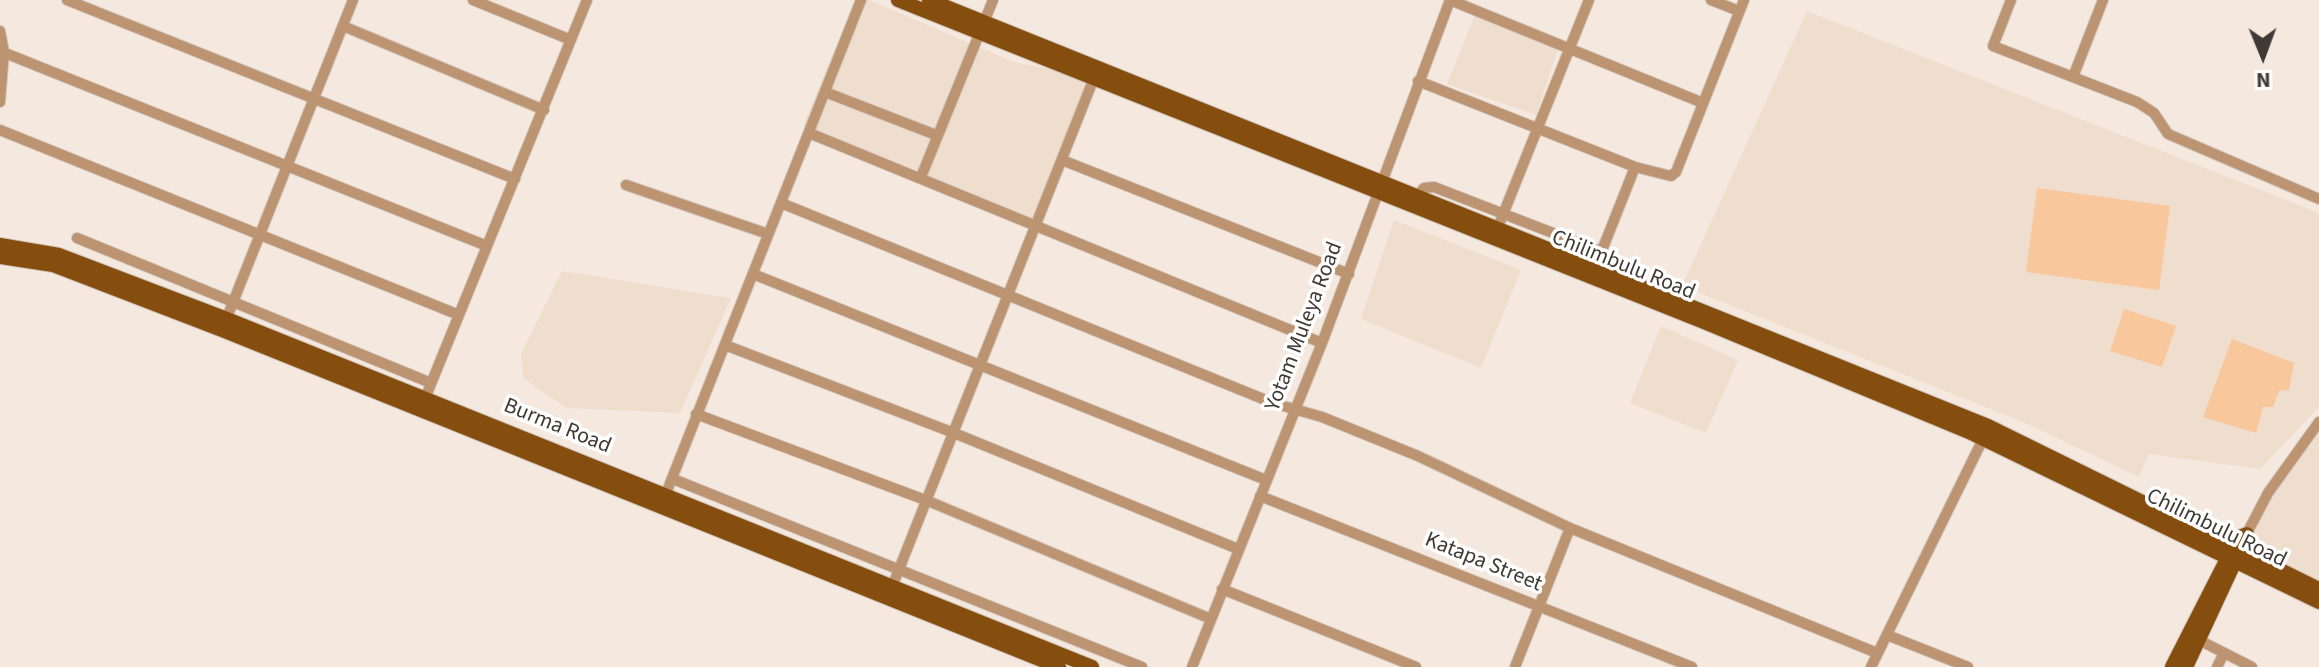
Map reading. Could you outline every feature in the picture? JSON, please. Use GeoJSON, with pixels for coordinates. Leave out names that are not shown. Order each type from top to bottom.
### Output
{"type":"FeatureCollection","features":[{"type":"Feature","properties":{"kind":"main road","name":"Chilimbulu Road"},"geometry":{"type":"LineString","coordinates":[[898,0],[982,27],[1381,186],[1418,195],[1498,227],[1594,272],[1983,439],[2235,557],[2319,589]]}},
{"type":"Feature","properties":{"kind":"main road","name":"Chilimbulu Road"},"geometry":{"type":"LineString","coordinates":[[929,0],[1094,78],[1498,227]]}},
{"type":"Feature","properties":{"kind":"main road","name":"Burma Road"},"geometry":{"type":"LineString","coordinates":[[0,245],[59,255],[224,325]]}},
{"type":"Feature","properties":{"kind":"main road","name":"Burma Road"},"geometry":{"type":"LineString","coordinates":[[0,257],[53,265],[425,397],[663,501],[890,592],[1092,667]]}},
{"type":"Feature","properties":{"kind":"main road","name":"Chilimbulu Road"},"geometry":{"type":"LineString","coordinates":[[1594,272],[1988,426],[2319,602]]}},
{"type":"Feature","properties":{"kind":"main road"},"geometry":{"type":"LineString","coordinates":[[2186,667],[2195,637],[2247,534]]}},
{"type":"Feature","properties":{"kind":"main road"},"geometry":{"type":"LineString","coordinates":[[2220,585],[2247,534]]}},
{"type":"Feature","properties":{"kind":"main road","name":"Burma Road"},"geometry":{"type":"LineString","coordinates":[[890,592],[1059,667]]}},
{"type":"Feature","properties":{"kind":"main road"},"geometry":{"type":"LineString","coordinates":[[2172,667],[2195,637]]}},
{"type":"Feature","properties":{"kind":"street"},"geometry":{"type":"LineString","coordinates":[[67,0],[98,5],[314,98],[515,179]]}},
{"type":"Feature","properties":{"kind":"street"},"geometry":{"type":"LineString","coordinates":[[224,325],[353,0]]}},
{"type":"Feature","properties":{"kind":"street"},"geometry":{"type":"LineString","coordinates":[[473,0],[571,40]]}},
{"type":"Feature","properties":{"kind":"street"},"geometry":{"type":"LineString","coordinates":[[77,238],[233,303],[425,397],[587,0]]}},
{"type":"Feature","properties":{"kind":"street"},"geometry":{"type":"LineString","coordinates":[[663,501],[861,0]]}},
{"type":"Feature","properties":{"kind":"street"},"geometry":{"type":"LineString","coordinates":[[921,177],[993,0]]}},
{"type":"Feature","properties":{"kind":"street"},"geometry":{"type":"LineString","coordinates":[[1450,0],[1703,103]]}},
{"type":"Feature","properties":{"kind":"street","name":"Yotam Muleya Road"},"geometry":{"type":"LineString","coordinates":[[1192,667],[1349,274],[1450,0]]}},
{"type":"Feature","properties":{"kind":"street"},"geometry":{"type":"LineString","coordinates":[[1589,0],[1498,227],[1602,252]]}},
{"type":"Feature","properties":{"kind":"street"},"geometry":{"type":"LineString","coordinates":[[1418,81],[1635,167],[1664,176],[1674,175],[1742,6],[1711,0]]}},
{"type":"Feature","properties":{"kind":"street"},"geometry":{"type":"LineString","coordinates":[[2011,0],[1993,46],[2145,106],[2168,134],[2319,199]]}},
{"type":"Feature","properties":{"kind":"street"},"geometry":{"type":"LineString","coordinates":[[2073,77],[2103,0]]}},
{"type":"Feature","properties":{"kind":"street"},"geometry":{"type":"LineString","coordinates":[[343,26],[544,110]]}},
{"type":"Feature","properties":{"kind":"street"},"geometry":{"type":"LineString","coordinates":[[0,31],[0,102]]}},
{"type":"Feature","properties":{"kind":"street"},"geometry":{"type":"LineString","coordinates":[[2,52],[487,246]]}},
{"type":"Feature","properties":{"kind":"street"},"geometry":{"type":"LineString","coordinates":[[890,592],[1094,78]]}},
{"type":"Feature","properties":{"kind":"street"},"geometry":{"type":"LineString","coordinates":[[825,92],[936,135]]}},
{"type":"Feature","properties":{"kind":"street"},"geometry":{"type":"LineString","coordinates":[[0,130],[459,315]]}},
{"type":"Feature","properties":{"kind":"street"},"geometry":{"type":"LineString","coordinates":[[809,133],[1322,343]]}},
{"type":"Feature","properties":{"kind":"street"},"geometry":{"type":"LineString","coordinates":[[1062,160],[1349,274]]}},
{"type":"Feature","properties":{"kind":"street"},"geometry":{"type":"LineString","coordinates":[[1594,272],[1635,167]]}},
{"type":"Feature","properties":{"kind":"street"},"geometry":{"type":"LineString","coordinates":[[626,185],[768,234]]}},
{"type":"Feature","properties":{"kind":"street"},"geometry":{"type":"LineString","coordinates":[[781,203],[1273,403],[1295,407],[1418,456],[1570,528],[1877,653]]}},
{"type":"Feature","properties":{"kind":"street"},"geometry":{"type":"LineString","coordinates":[[753,274],[1266,480]]}},
{"type":"Feature","properties":{"kind":"street"},"geometry":{"type":"LineString","coordinates":[[725,345],[954,433],[1238,549]]}},
{"type":"Feature","properties":{"kind":"street"},"geometry":{"type":"LineString","coordinates":[[696,414],[928,501],[1211,619]]}},
{"type":"Feature","properties":{"kind":"street"},"geometry":{"type":"LineString","coordinates":[[2247,534],[2268,493],[2319,422]]}},
{"type":"Feature","properties":{"kind":"street"},"geometry":{"type":"LineString","coordinates":[[1871,667],[1983,439]]}},
{"type":"Feature","properties":{"kind":"street"},"geometry":{"type":"LineString","coordinates":[[673,479],[1142,667]]}},
{"type":"Feature","properties":{"kind":"street","name":"Katapa Street"},"geometry":{"type":"LineString","coordinates":[[1260,496],[1692,667]]}},
{"type":"Feature","properties":{"kind":"street"},"geometry":{"type":"LineString","coordinates":[[1515,667],[1570,528]]}},
{"type":"Feature","properties":{"kind":"street"},"geometry":{"type":"LineString","coordinates":[[1222,589],[1416,667]]}},
{"type":"Feature","properties":{"kind":"street"},"geometry":{"type":"LineString","coordinates":[[1887,635],[1968,667]]}},
{"type":"Feature","properties":{"kind":"street"},"geometry":{"type":"LineString","coordinates":[[2195,637],[2252,667]]}},
{"type":"Feature","properties":{"kind":"street"},"geometry":{"type":"LineString","coordinates":[[2217,667],[2224,653]]}},
{"type":"Feature","properties":{"kind":"shaded area"},"geometry":{"type":"Polygon","coordinates":[[[855,0],[869,0],[1014,62],[1094,78],[1035,227],[921,177],[922,172],[803,126],[855,0]]]}},
{"type":"Feature","properties":{"kind":"shaded area"},"geometry":{"type":"Polygon","coordinates":[[[1807,11],[2319,213],[2319,407],[2260,469],[2149,454],[2139,477],[2023,422],[1682,286],[1807,11]]]}},
{"type":"Feature","properties":{"kind":"shaded area"},"geometry":{"type":"Polygon","coordinates":[[[1475,15],[1559,46],[1536,115],[1447,84],[1475,15]]]}},
{"type":"Feature","properties":{"kind":"shaded area"},"geometry":{"type":"Polygon","coordinates":[[[2037,188],[2170,206],[2159,290],[2026,272],[2037,188]]]}},
{"type":"Feature","properties":{"kind":"shaded area"},"geometry":{"type":"Polygon","coordinates":[[[1394,220],[1521,270],[1481,368],[1361,319],[1394,220]]]}},
{"type":"Feature","properties":{"kind":"shaded area"},"geometry":{"type":"Polygon","coordinates":[[[562,271],[731,298],[680,413],[567,408],[524,379],[521,354],[562,271]]]}},
{"type":"Feature","properties":{"kind":"shaded area"},"geometry":{"type":"Polygon","coordinates":[[[2124,309],[2176,326],[2162,367],[2110,351],[2124,309]]]}},
{"type":"Feature","properties":{"kind":"shaded area"},"geometry":{"type":"Polygon","coordinates":[[[1661,326],[1738,360],[1706,433],[1630,403],[1661,326]]]}},
{"type":"Feature","properties":{"kind":"shaded area"},"geometry":{"type":"Polygon","coordinates":[[[2232,339],[2294,363],[2289,390],[2279,391],[2273,407],[2263,407],[2256,433],[2203,417],[2232,339]]]}},
{"type":"Feature","properties":{"kind":"shaded area"},"geometry":{"type":"Polygon","coordinates":[[[2319,425],[2319,582],[2248,548],[2273,490],[2319,425]]]}}]}
